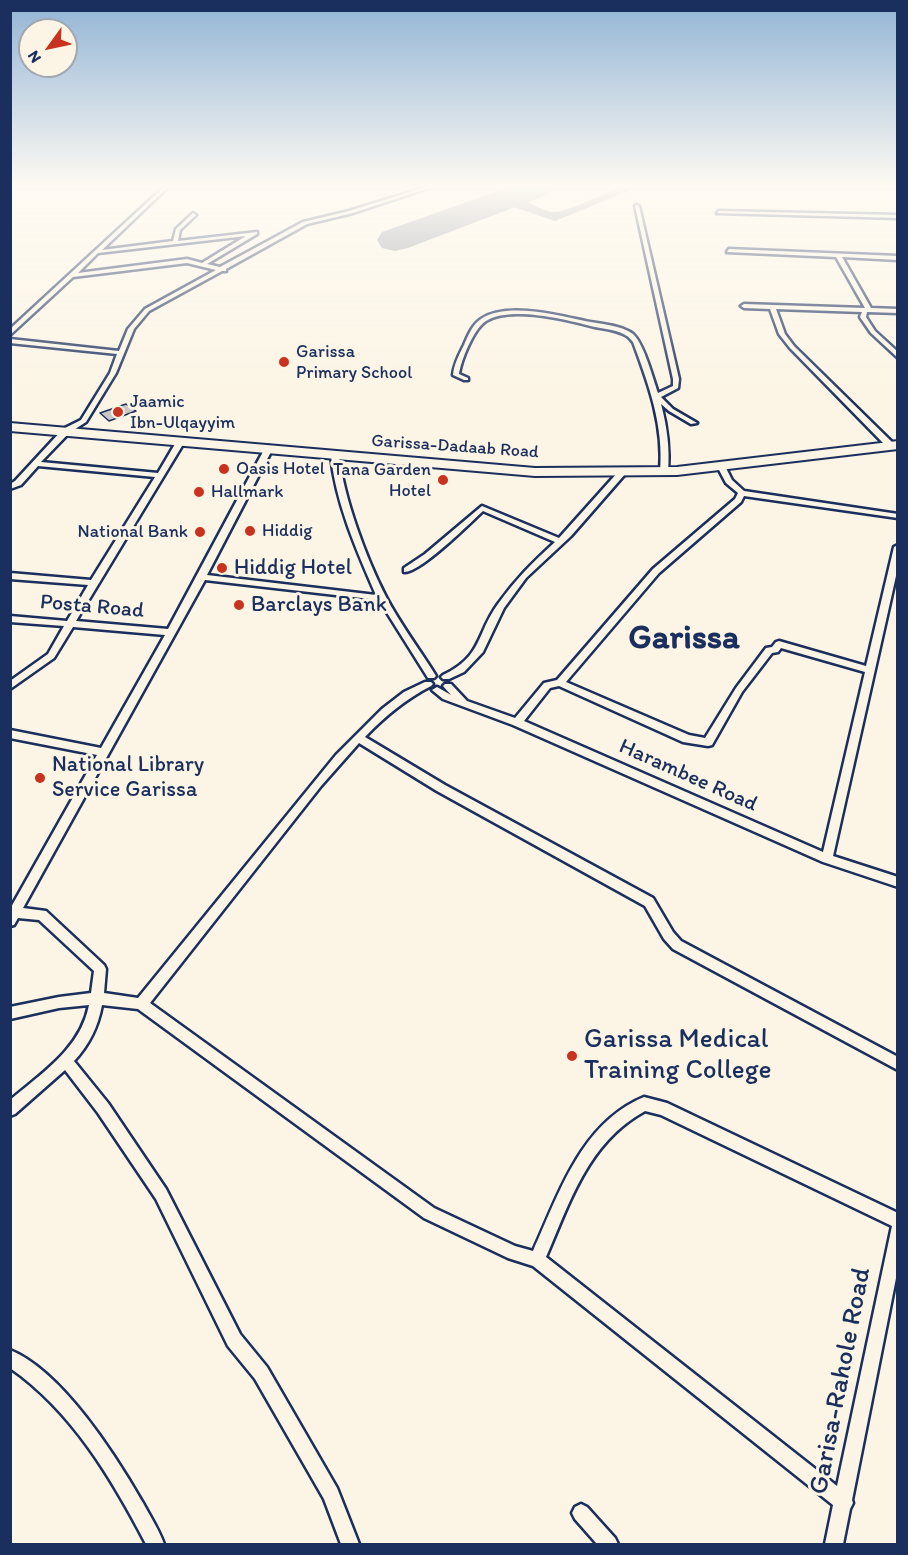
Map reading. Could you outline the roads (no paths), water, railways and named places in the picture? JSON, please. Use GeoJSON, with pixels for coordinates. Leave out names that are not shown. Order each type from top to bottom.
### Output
{"type":"FeatureCollection","features":[{"type":"Feature","properties":{"kind":"highway","name":"Garissa-Dadaab Road"},"geometry":{"type":"LineString","coordinates":[[10,427],[536,472],[663,472],[722,468],[894,445]]}},
{"type":"Feature","properties":{"kind":"street"},"geometry":{"type":"LineString","coordinates":[[10,333],[88,260]]}},
{"type":"Feature","properties":{"kind":"street"},"geometry":{"type":"LineString","coordinates":[[204,264],[211,260]]}},
{"type":"Feature","properties":{"kind":"street"},"geometry":{"type":"LineString","coordinates":[[10,487],[37,464],[66,431],[84,421],[122,353],[131,329],[147,310],[242,260]]}},
{"type":"Feature","properties":{"kind":"street"},"geometry":{"type":"LineString","coordinates":[[649,260],[676,379],[676,387],[657,396]]}},
{"type":"Feature","properties":{"kind":"street"},"geometry":{"type":"LineString","coordinates":[[840,260],[867,310]]}},
{"type":"Feature","properties":{"kind":"street"},"geometry":{"type":"LineString","coordinates":[[73,275],[187,261],[224,270]]}},
{"type":"Feature","properties":{"kind":"street"},"geometry":{"type":"LineString","coordinates":[[744,306],[897,311]]}},
{"type":"Feature","properties":{"kind":"street"},"geometry":{"type":"LineString","coordinates":[[772,308],[782,334],[792,346],[894,445]]}},
{"type":"Feature","properties":{"kind":"street"},"geometry":{"type":"LineString","coordinates":[[867,310],[863,317],[868,326],[897,356]]}},
{"type":"Feature","properties":{"kind":"street"},"geometry":{"type":"LineString","coordinates":[[466,379],[456,375],[456,366],[475,328],[488,317],[506,313],[530,314],[599,326],[630,335],[636,342],[657,396],[664,440],[663,472]]}},
{"type":"Feature","properties":{"kind":"street"},"geometry":{"type":"LineString","coordinates":[[10,342],[122,353]]}},
{"type":"Feature","properties":{"kind":"street"},"geometry":{"type":"LineString","coordinates":[[657,396],[671,410],[693,423]]}},
{"type":"Feature","properties":{"kind":"street"},"geometry":{"type":"LineString","coordinates":[[10,686],[51,656],[181,441]]}},
{"type":"Feature","properties":{"kind":"street"},"geometry":{"type":"LineString","coordinates":[[13,917],[202,577],[269,448]]}},
{"type":"Feature","properties":{"kind":"street"},"geometry":{"type":"LineString","coordinates":[[335,456],[337,474],[360,549],[382,598],[432,683]]}},
{"type":"Feature","properties":{"kind":"street"},"geometry":{"type":"LineString","coordinates":[[37,464],[160,476]]}},
{"type":"Feature","properties":{"kind":"street"},"geometry":{"type":"LineString","coordinates":[[722,468],[729,482],[742,493],[897,516]]}},
{"type":"Feature","properties":{"kind":"street"},"geometry":{"type":"LineString","coordinates":[[141,1004],[320,782],[359,738],[407,693],[432,683],[447,681],[461,670],[480,650],[500,607],[523,576],[559,541],[622,472]]}},
{"type":"Feature","properties":{"kind":"street"},"geometry":{"type":"LineString","coordinates":[[560,683],[601,632],[656,572],[719,519],[742,493]]}},
{"type":"Feature","properties":{"kind":"street"},"geometry":{"type":"LineString","coordinates":[[407,570],[428,556],[482,508],[559,541]]}},
{"type":"Feature","properties":{"kind":"street"},"geometry":{"type":"LineString","coordinates":[[827,859],[853,758],[869,670],[897,547]]}},
{"type":"Feature","properties":{"kind":"street"},"geometry":{"type":"LineString","coordinates":[[10,576],[81,584],[94,583]]}},
{"type":"Feature","properties":{"kind":"street"},"geometry":{"type":"LineString","coordinates":[[202,577],[382,598]]}},
{"type":"Feature","properties":{"kind":"street","name":"Posta Road"},"geometry":{"type":"LineString","coordinates":[[10,619],[170,632]]}},
{"type":"Feature","properties":{"kind":"street"},"geometry":{"type":"LineString","coordinates":[[517,722],[547,685],[560,683],[687,739],[708,742],[739,690],[769,650],[775,650],[779,644],[869,670]]}},
{"type":"Feature","properties":{"kind":"street"},"geometry":{"type":"LineString","coordinates":[[432,683],[439,675],[447,681]]}},
{"type":"Feature","properties":{"kind":"street","name":"Harambee Road"},"geometry":{"type":"LineString","coordinates":[[447,681],[463,702]]}},
{"type":"Feature","properties":{"kind":"street","name":"Harambee Road"},"geometry":{"type":"LineString","coordinates":[[432,683],[446,697],[517,722],[827,859],[897,882]]}},
{"type":"Feature","properties":{"kind":"street"},"geometry":{"type":"LineString","coordinates":[[10,734],[105,753]]}},
{"type":"Feature","properties":{"kind":"street"},"geometry":{"type":"LineString","coordinates":[[359,738],[432,783],[649,902],[657,912],[668,937],[677,945],[897,1064]]}},
{"type":"Feature","properties":{"kind":"street"},"geometry":{"type":"LineString","coordinates":[[10,1108],[65,1060],[88,1030],[97,1000],[100,969],[42,915],[13,917]]}},
{"type":"Feature","properties":{"kind":"street"},"geometry":{"type":"LineString","coordinates":[[10,1013],[41,1004],[97,1000],[124,1000],[141,1004],[429,1214],[513,1253],[537,1260],[844,1503]]}},
{"type":"Feature","properties":{"kind":"street"},"geometry":{"type":"LineString","coordinates":[[65,1060],[103,1108],[161,1194],[234,1340],[261,1373],[331,1494],[350,1545]]}},
{"type":"Feature","properties":{"kind":"street"},"geometry":{"type":"LineString","coordinates":[[537,1260],[585,1159],[618,1119],[644,1104],[662,1108],[897,1221]]}},
{"type":"Feature","properties":{"kind":"street","name":"Garisa-Rahole Road"},"geometry":{"type":"LineString","coordinates":[[834,1545],[897,1228]]}},
{"type":"Feature","properties":{"kind":"street"},"geometry":{"type":"LineString","coordinates":[[10,1358],[28,1368],[82,1425],[155,1545]]}},
{"type":"Feature","properties":{"kind":"street"},"geometry":{"type":"LineString","coordinates":[[581,1513],[609,1545]]}},
{"type":"Feature","properties":{"kind":"place","name":"Garissa Primary School"},"geometry":{"type":"Point","coordinates":[284,362]}},
{"type":"Feature","properties":{"kind":"place","name":"Jaamic Ibn-Ulqayyim"},"geometry":{"type":"Point","coordinates":[118,412]}},
{"type":"Feature","properties":{"kind":"place","name":"Oasis Hotel"},"geometry":{"type":"Point","coordinates":[224,469]}},
{"type":"Feature","properties":{"kind":"place","name":"Tana Garden Hotel"},"geometry":{"type":"Point","coordinates":[443,480]}},
{"type":"Feature","properties":{"kind":"place","name":"Hallmark"},"geometry":{"type":"Point","coordinates":[199,492]}},
{"type":"Feature","properties":{"kind":"place","name":"Hiddig"},"geometry":{"type":"Point","coordinates":[250,531]}},
{"type":"Feature","properties":{"kind":"place","name":"National Bank"},"geometry":{"type":"Point","coordinates":[200,532]}},
{"type":"Feature","properties":{"kind":"place","name":"Hiddig Hotel"},"geometry":{"type":"Point","coordinates":[222,568]}},
{"type":"Feature","properties":{"kind":"place","name":"Barclays Bank"},"geometry":{"type":"Point","coordinates":[239,605]}},
{"type":"Feature","properties":{"kind":"place","name":"National Library Service Garissa"},"geometry":{"type":"Point","coordinates":[40,778]}},
{"type":"Feature","properties":{"kind":"place","name":"Garissa Medical Training College"},"geometry":{"type":"Point","coordinates":[572,1056]}},
{"type":"Feature","properties":{"kind":"district","name":"Garissa"},"geometry":{"type":"Point","coordinates":[684,639]}}]}
